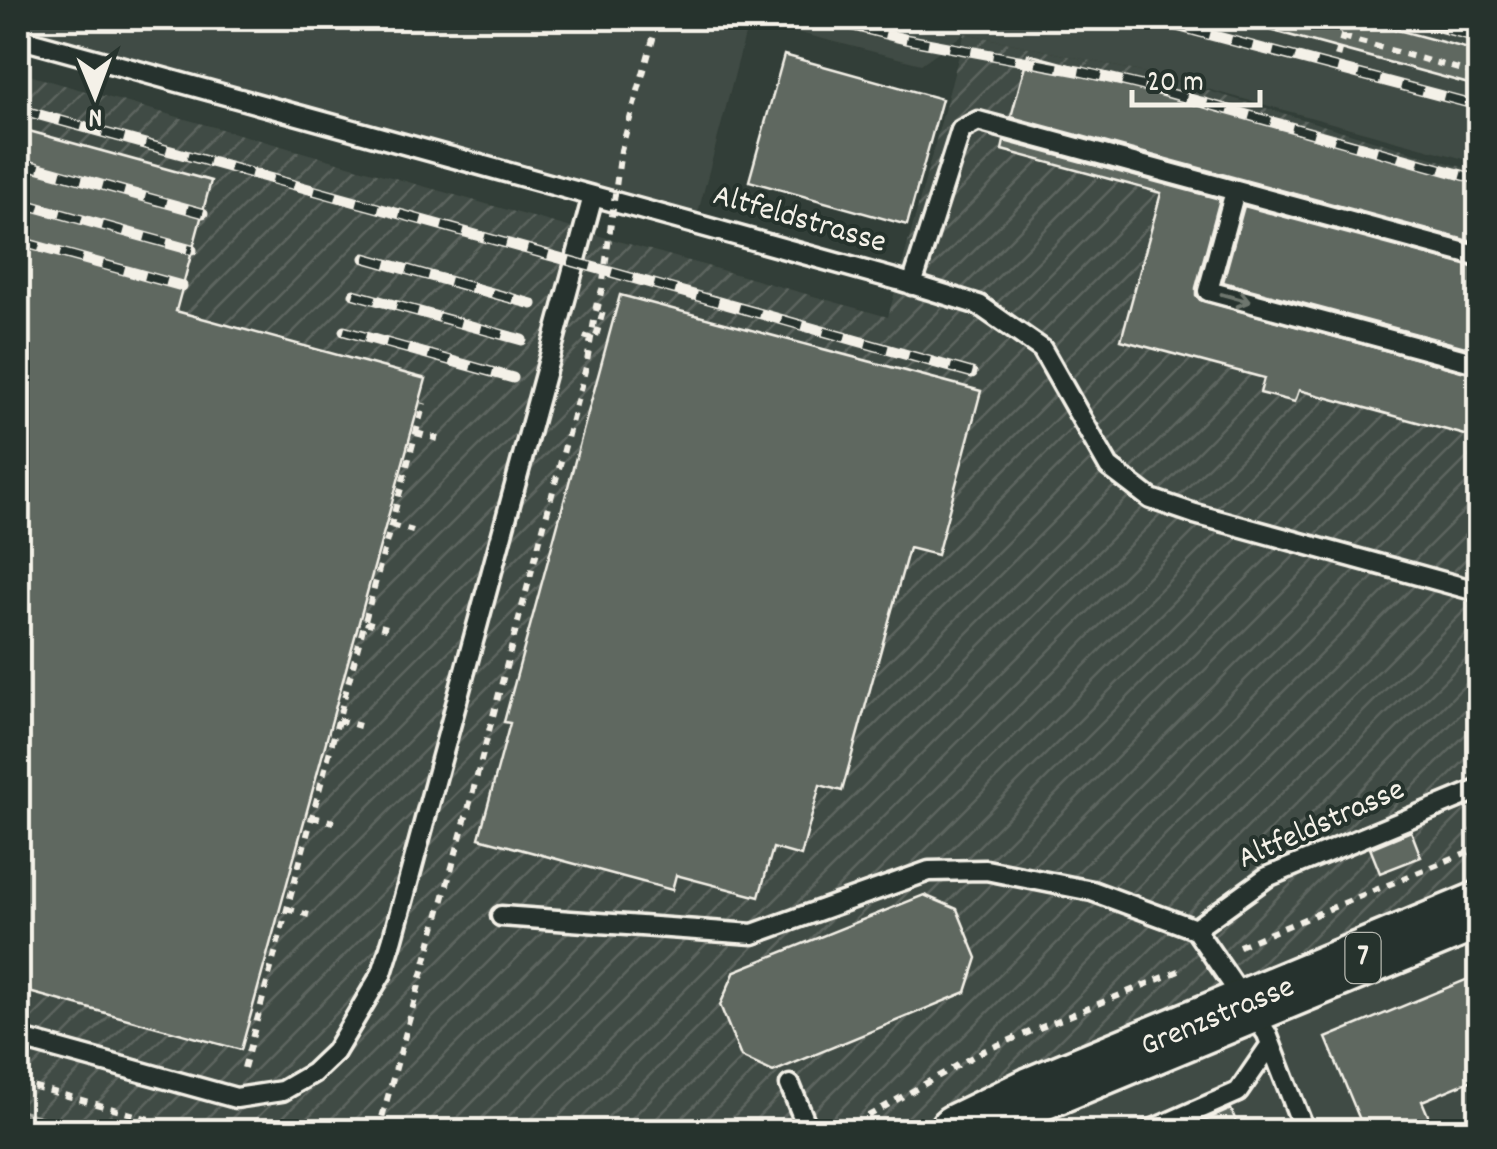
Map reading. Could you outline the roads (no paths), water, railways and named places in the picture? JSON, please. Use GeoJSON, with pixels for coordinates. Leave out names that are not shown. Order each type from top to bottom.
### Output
{"type":"FeatureCollection","features":[{"type":"Feature","properties":{"kind":"main road","name":"Grenzstrasse"},"geometry":{"type":"LineString","coordinates":[[957,1132],[1033,1095],[1259,1025],[1480,910]]}},
{"type":"Feature","properties":{"kind":"lane","name":"Altfeldstrasse"},"geometry":{"type":"LineString","coordinates":[[18,38],[980,306],[1042,350],[1110,468],[1151,499],[1480,592]]}},
{"type":"Feature","properties":{"kind":"lane"},"geometry":{"type":"LineString","coordinates":[[912,285],[961,130],[978,121],[1480,257]]}},
{"type":"Feature","properties":{"kind":"lane"},"geometry":{"type":"LineString","coordinates":[[1235,191],[1208,291],[1480,364]]}},
{"type":"Feature","properties":{"kind":"lane"},"geometry":{"type":"LineString","coordinates":[[18,1038],[236,1098],[282,1092],[314,1073],[335,1052],[382,972],[593,196]]}},
{"type":"Feature","properties":{"kind":"lane","name":"Altfeldstrasse"},"geometry":{"type":"LineString","coordinates":[[1195,929],[1267,878],[1480,789]]}},
{"type":"Feature","properties":{"kind":"lane"},"geometry":{"type":"LineString","coordinates":[[501,916],[752,934],[929,871],[986,870],[1092,891],[1195,929],[1259,1025],[1306,1132]]}},
{"type":"Feature","properties":{"kind":"lane"},"geometry":{"type":"LineString","coordinates":[[1146,1132],[1238,1092],[1259,1025]]}},
{"type":"Feature","properties":{"kind":"lane"},"geometry":{"type":"LineString","coordinates":[[790,1085],[809,1132]]}},
{"type":"Feature","properties":{"kind":"railway"},"geometry":{"type":"LineString","coordinates":[[821,18],[905,39],[1147,87],[1480,180]]}},
{"type":"Feature","properties":{"kind":"railway"},"geometry":{"type":"LineString","coordinates":[[1146,18],[1480,106]]}},
{"type":"Feature","properties":{"kind":"railway"},"geometry":{"type":"LineString","coordinates":[[1404,18],[1480,38]]}},
{"type":"Feature","properties":{"kind":"railway"},"geometry":{"type":"LineString","coordinates":[[18,109],[972,373]]}},
{"type":"Feature","properties":{"kind":"railway"},"geometry":{"type":"LineString","coordinates":[[18,162],[203,213]]}},
{"type":"Feature","properties":{"kind":"railway"},"geometry":{"type":"LineString","coordinates":[[18,202],[192,250]]}},
{"type":"Feature","properties":{"kind":"railway"},"geometry":{"type":"LineString","coordinates":[[18,241],[182,286]]}},
{"type":"Feature","properties":{"kind":"railway"},"geometry":{"type":"LineString","coordinates":[[365,258],[532,304]]}},
{"type":"Feature","properties":{"kind":"railway"},"geometry":{"type":"LineString","coordinates":[[354,294],[522,340]]}},
{"type":"Feature","properties":{"kind":"railway"},"geometry":{"type":"LineString","coordinates":[[344,331],[513,378]]}}]}
